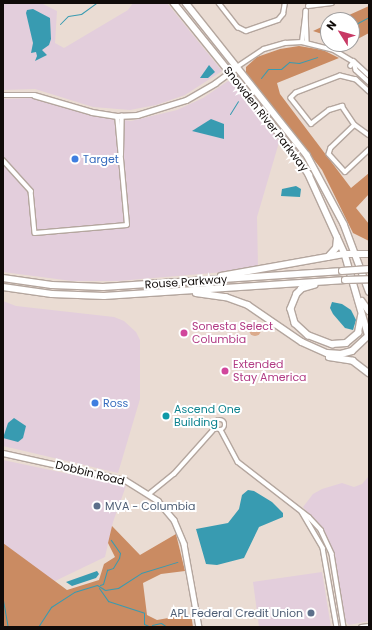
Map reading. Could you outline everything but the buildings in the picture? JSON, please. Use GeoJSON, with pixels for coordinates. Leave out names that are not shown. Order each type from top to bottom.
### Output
{"type":"FeatureCollection","features":[{"type":"Feature","properties":{"kind":"main road","name":"Snowden River Parkway"},"geometry":{"type":"LineString","coordinates":[[174,3],[300,160],[327,209],[337,233],[345,254],[369,336]]}},
{"type":"Feature","properties":{"kind":"main road","name":"Snowden River Parkway"},"geometry":{"type":"LineString","coordinates":[[186,3],[307,155],[329,193],[357,253],[369,291]]}},
{"type":"Feature","properties":{"kind":"main road"},"geometry":{"type":"LineString","coordinates":[[327,209],[335,212],[352,243]]}},
{"type":"Feature","properties":{"kind":"main road"},"geometry":{"type":"LineString","coordinates":[[328,258],[336,248],[337,233]]}},
{"type":"Feature","properties":{"kind":"main road"},"geometry":{"type":"LineString","coordinates":[[171,283],[345,254],[369,254]]}},
{"type":"Feature","properties":{"kind":"main road","name":"Rouse Parkway"},"geometry":{"type":"LineString","coordinates":[[3,278],[90,287],[171,283],[369,269]]}},
{"type":"Feature","properties":{"kind":"main road","name":"Rouse Parkway"},"geometry":{"type":"LineString","coordinates":[[3,287],[31,292],[90,296],[369,279]]}},
{"type":"Feature","properties":{"kind":"main road"},"geometry":{"type":"LineString","coordinates":[[345,280],[312,286],[299,291],[292,301],[291,309],[295,323],[308,335],[320,340],[332,344],[346,343],[356,336],[361,326],[358,296]]}},
{"type":"Feature","properties":{"kind":"main road"},"geometry":{"type":"LineString","coordinates":[[166,292],[212,294],[234,299],[255,308],[316,349],[334,354],[352,351],[369,336]]}},
{"type":"Feature","properties":{"kind":"main road"},"geometry":{"type":"LineString","coordinates":[[358,296],[369,311]]}},
{"type":"Feature","properties":{"kind":"main road"},"geometry":{"type":"LineString","coordinates":[[289,332],[307,349],[321,355],[353,361],[369,373]]}},
{"type":"Feature","properties":{"kind":"street"},"geometry":{"type":"LineString","coordinates":[[219,3],[238,28],[246,31],[278,20],[283,14],[285,3]]}},
{"type":"Feature","properties":{"kind":"street"},"geometry":{"type":"LineString","coordinates":[[302,42],[308,5],[331,3]]}},
{"type":"Feature","properties":{"kind":"street"},"geometry":{"type":"LineString","coordinates":[[306,12],[307,42]]}},
{"type":"Feature","properties":{"kind":"street"},"geometry":{"type":"LineString","coordinates":[[3,95],[34,94],[92,112],[120,116],[147,113],[176,104],[200,93],[264,49],[285,43],[302,42],[307,42],[334,50],[369,75],[364,78]]}},
{"type":"Feature","properties":{"kind":"street"},"geometry":{"type":"LineString","coordinates":[[352,64],[369,82]]}},
{"type":"Feature","properties":{"kind":"street"},"geometry":{"type":"LineString","coordinates":[[369,92],[356,80],[340,76],[292,96],[293,102],[311,124],[341,106],[346,108],[355,125],[369,135]]}},
{"type":"Feature","properties":{"kind":"street"},"geometry":{"type":"LineString","coordinates":[[3,160],[31,191],[35,233],[127,225],[121,155],[120,116]]}},
{"type":"Feature","properties":{"kind":"street"},"geometry":{"type":"LineString","coordinates":[[355,125],[331,148],[329,154],[345,172],[369,150]]}},
{"type":"Feature","properties":{"kind":"street"},"geometry":{"type":"LineString","coordinates":[[216,428],[215,422],[221,420],[225,424],[221,430]]}},
{"type":"Feature","properties":{"kind":"street"},"geometry":{"type":"LineString","coordinates":[[216,428],[221,430],[238,462],[314,521],[329,545],[344,627]]}},
{"type":"Feature","properties":{"kind":"street"},"geometry":{"type":"LineString","coordinates":[[149,494],[174,474],[216,428]]}},
{"type":"Feature","properties":{"kind":"street","name":"Dobbin Road"},"geometry":{"type":"LineString","coordinates":[[3,453],[118,478],[149,494],[168,513],[182,535],[187,552],[199,627]]}},
{"type":"Feature","properties":{"kind":"street"},"geometry":{"type":"LineString","coordinates":[[298,508],[323,548],[337,627]]}},
{"type":"Feature","properties":{"kind":"street"},"geometry":{"type":"LineString","coordinates":[[361,627],[369,626]]}},
{"type":"Feature","properties":{"kind":"shaded area"},"geometry":{"type":"Polygon","coordinates":[[[3,3],[41,3],[57,11],[55,43],[64,48],[128,10],[133,3],[167,3],[222,71],[185,95],[156,105],[130,110],[93,107],[35,89],[3,90],[3,3]]]}},
{"type":"Feature","properties":{"kind":"shaded area"},"geometry":{"type":"Polygon","coordinates":[[[369,6],[369,33],[360,38],[360,12],[356,12],[369,6]]]}},
{"type":"Feature","properties":{"kind":"shaded area"},"geometry":{"type":"Polygon","coordinates":[[[320,28],[320,33],[313,31],[320,28]]]}},
{"type":"Feature","properties":{"kind":"shaded area"},"geometry":{"type":"Polygon","coordinates":[[[299,46],[320,50],[320,52],[327,52],[339,58],[277,83],[280,94],[351,188],[369,173],[369,194],[356,208],[369,224],[369,241],[353,233],[322,170],[246,73],[246,67],[257,57],[280,49],[299,46]]]}},
{"type":"Feature","properties":{"kind":"shaded area"},"geometry":{"type":"Polygon","coordinates":[[[228,81],[235,83],[280,139],[257,217],[258,266],[224,272],[118,281],[72,281],[3,272],[3,99],[32,98],[89,115],[131,121],[177,110],[203,98],[228,81]]]}},
{"type":"Feature","properties":{"kind":"shaded area"},"geometry":{"type":"Polygon","coordinates":[[[3,301],[16,306],[114,317],[124,321],[136,332],[140,340],[140,399],[118,473],[3,446],[3,301]]]}},
{"type":"Feature","properties":{"kind":"shaded area"},"geometry":{"type":"Polygon","coordinates":[[[253,324],[257,324],[261,330],[257,336],[253,336],[249,332],[249,328],[253,324]]]}},
{"type":"Feature","properties":{"kind":"shaded area"},"geometry":{"type":"Polygon","coordinates":[[[3,460],[126,486],[113,522],[105,557],[53,582],[3,543],[3,460]]]}},
{"type":"Feature","properties":{"kind":"shaded area"},"geometry":{"type":"Polygon","coordinates":[[[369,476],[369,621],[349,625],[345,621],[335,558],[324,532],[303,507],[313,494],[322,489],[342,483],[354,487],[362,484],[369,476]]]}},
{"type":"Feature","properties":{"kind":"shaded area"},"geometry":{"type":"Polygon","coordinates":[[[112,526],[140,555],[176,534],[185,571],[161,574],[143,583],[147,615],[157,620],[191,614],[193,627],[3,627],[3,543],[67,590],[99,580],[104,564],[115,557],[108,543],[112,526]]]}},
{"type":"Feature","properties":{"kind":"shaded area"},"geometry":{"type":"Polygon","coordinates":[[[322,572],[331,627],[259,627],[253,582],[322,572]]]}},
{"type":"Feature","properties":{"kind":"water"},"geometry":{"type":"Polygon","coordinates":[[[33,9],[50,18],[51,39],[49,45],[42,50],[47,55],[35,61],[37,56],[36,52],[31,53],[33,43],[26,13],[27,10],[33,9]]]}},
{"type":"Feature","properties":{"kind":"water"},"geometry":{"type":"Polygon","coordinates":[[[209,65],[215,72],[208,78],[200,78],[209,65]]]}},
{"type":"Feature","properties":{"kind":"water"},"geometry":{"type":"Polygon","coordinates":[[[211,119],[224,124],[224,139],[192,131],[211,119]]]}},
{"type":"Feature","properties":{"kind":"water"},"geometry":{"type":"Polygon","coordinates":[[[296,186],[301,189],[300,197],[281,196],[282,189],[296,186]]]}},
{"type":"Feature","properties":{"kind":"water"},"geometry":{"type":"Polygon","coordinates":[[[332,302],[342,304],[351,310],[356,320],[353,330],[345,328],[333,314],[330,308],[332,302]]]}},
{"type":"Feature","properties":{"kind":"water"},"geometry":{"type":"Polygon","coordinates":[[[14,418],[26,426],[23,438],[18,442],[3,438],[8,423],[14,418]]]}},
{"type":"Feature","properties":{"kind":"water"},"geometry":{"type":"Polygon","coordinates":[[[248,490],[254,491],[272,502],[283,513],[283,517],[259,527],[244,558],[217,565],[206,564],[196,529],[228,523],[239,509],[242,495],[248,490]]]}},
{"type":"Feature","properties":{"kind":"water"},"geometry":{"type":"Polygon","coordinates":[[[97,571],[99,574],[96,578],[72,586],[66,582],[97,571]]]}},
{"type":"Feature","properties":{"kind":"waterway"},"geometry":{"type":"LineString","coordinates":[[60,24],[68,16],[81,14],[96,3]]}},
{"type":"Feature","properties":{"kind":"waterway"},"geometry":{"type":"LineString","coordinates":[[360,22],[369,17]]}},
{"type":"Feature","properties":{"kind":"waterway"},"geometry":{"type":"LineString","coordinates":[[261,78],[268,69],[281,69],[289,62],[299,63],[317,57]]}},
{"type":"Feature","properties":{"kind":"waterway"},"geometry":{"type":"LineString","coordinates":[[230,114],[238,101]]}},
{"type":"Feature","properties":{"kind":"waterway"},"geometry":{"type":"LineString","coordinates":[[100,585],[103,584],[107,570],[113,568],[119,558],[120,553],[111,540]]}},
{"type":"Feature","properties":{"kind":"waterway"},"geometry":{"type":"LineString","coordinates":[[38,627],[51,607],[74,592],[97,585],[105,590],[118,588],[141,573],[177,562]]}},
{"type":"Feature","properties":{"kind":"waterway"},"geometry":{"type":"LineString","coordinates":[[99,588],[108,601],[144,613],[144,624],[151,627]]}},
{"type":"Feature","properties":{"kind":"waterway"},"geometry":{"type":"LineString","coordinates":[[3,600],[8,627]]}},
{"type":"Feature","properties":{"kind":"waterway"},"geometry":{"type":"LineString","coordinates":[[152,625],[161,623],[167,627]]}},
{"type":"Feature","properties":{"kind":"place","name":"Target"},"geometry":{"type":"Point","coordinates":[75,159]}},
{"type":"Feature","properties":{"kind":"place","name":"Sonesta Select Columbia"},"geometry":{"type":"Point","coordinates":[184,333]}},
{"type":"Feature","properties":{"kind":"place","name":"Extended Stay America"},"geometry":{"type":"Point","coordinates":[225,371]}},
{"type":"Feature","properties":{"kind":"place","name":"Ross"},"geometry":{"type":"Point","coordinates":[95,403]}},
{"type":"Feature","properties":{"kind":"place","name":"Ascend One Building"},"geometry":{"type":"Point","coordinates":[166,416]}},
{"type":"Feature","properties":{"kind":"place","name":"MVA - Columbia"},"geometry":{"type":"Point","coordinates":[97,506]}},
{"type":"Feature","properties":{"kind":"place","name":"APL Federal Credit Union"},"geometry":{"type":"Point","coordinates":[311,613]}}]}
